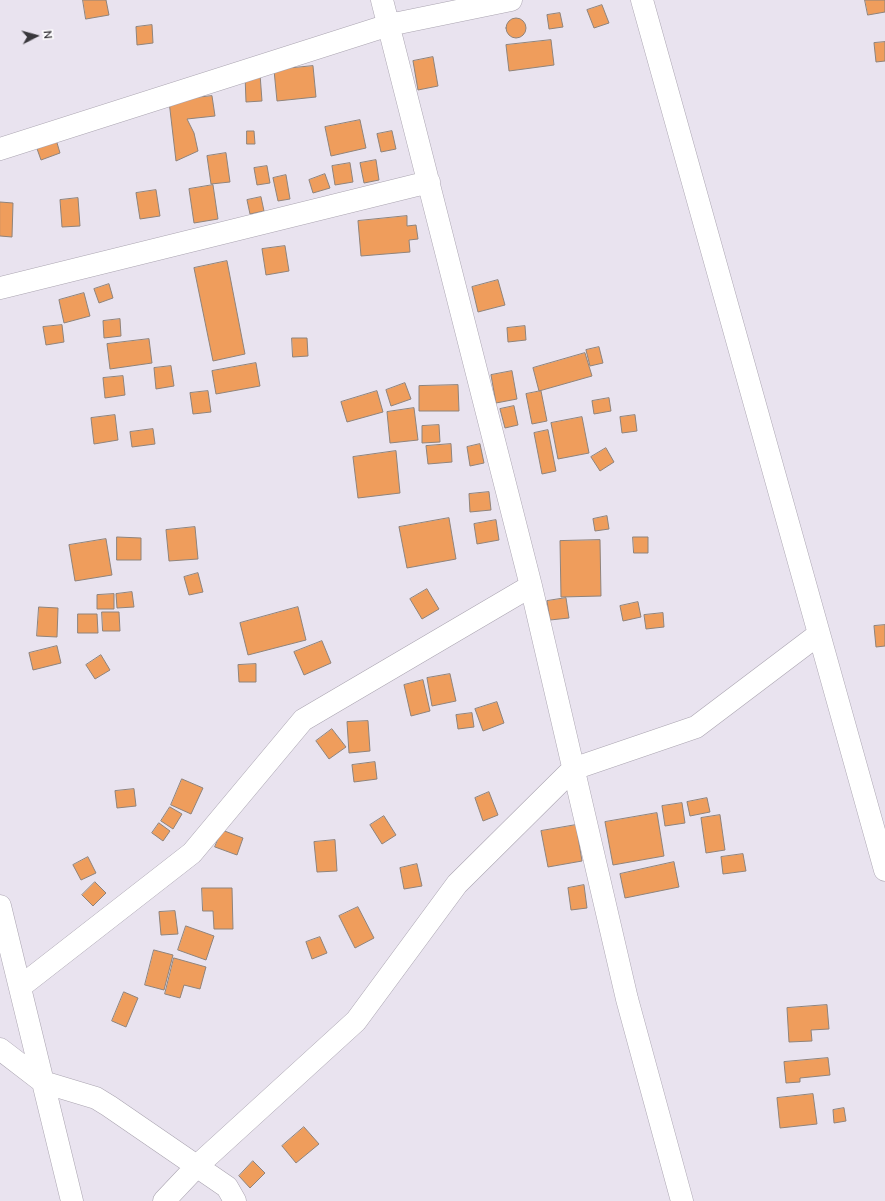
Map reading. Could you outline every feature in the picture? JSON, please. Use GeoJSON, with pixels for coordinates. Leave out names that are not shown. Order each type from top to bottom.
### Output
{"type":"FeatureCollection","features":[{"type":"Feature","properties":{"kind":"street"},"geometry":{"type":"LineString","coordinates":[[382,0],[531,586],[627,999],[682,1201]]}},
{"type":"Feature","properties":{"kind":"street"},"geometry":{"type":"LineString","coordinates":[[0,149],[389,25],[512,0]]}},
{"type":"Feature","properties":{"kind":"street"},"geometry":{"type":"LineString","coordinates":[[642,0],[885,870]]}},
{"type":"Feature","properties":{"kind":"street"},"geometry":{"type":"LineString","coordinates":[[0,288],[429,182]]}},
{"type":"Feature","properties":{"kind":"street"},"geometry":{"type":"LineString","coordinates":[[20,987],[192,853],[303,720],[531,586]]}},
{"type":"Feature","properties":{"kind":"street"},"geometry":{"type":"LineString","coordinates":[[164,1201],[197,1166],[356,1021],[457,884],[573,769],[696,728],[819,634]]}},
{"type":"Feature","properties":{"kind":"street"},"geometry":{"type":"LineString","coordinates":[[0,906],[72,1201]]}},
{"type":"Feature","properties":{"kind":"street"},"geometry":{"type":"LineString","coordinates":[[0,1049],[43,1082],[96,1098],[227,1187],[235,1201]]}},
{"type":"Feature","properties":{"kind":"building"},"geometry":{"type":"Polygon","coordinates":[[[83,0],[106,0],[109,15],[86,19],[83,0]]]}},
{"type":"Feature","properties":{"kind":"building"},"geometry":{"type":"Polygon","coordinates":[[[865,0],[885,0],[885,12],[868,15],[865,0]]]}},
{"type":"Feature","properties":{"kind":"building"},"geometry":{"type":"Polygon","coordinates":[[[602,5],[609,23],[594,28],[587,10],[602,5]]]}},
{"type":"Feature","properties":{"kind":"building"},"geometry":{"type":"Polygon","coordinates":[[[560,13],[563,27],[549,29],[547,15],[560,13]]]}},
{"type":"Feature","properties":{"kind":"building"},"geometry":{"type":"Polygon","coordinates":[[[516,18],[523,21],[526,28],[523,35],[516,38],[509,35],[506,28],[509,21],[516,18]]]}},
{"type":"Feature","properties":{"kind":"building"},"geometry":{"type":"Polygon","coordinates":[[[152,25],[153,43],[137,45],[136,27],[152,25]]]}},
{"type":"Feature","properties":{"kind":"building"},"geometry":{"type":"Polygon","coordinates":[[[551,40],[554,65],[509,71],[506,45],[551,40]]]}},
{"type":"Feature","properties":{"kind":"building"},"geometry":{"type":"Polygon","coordinates":[[[885,42],[885,61],[876,62],[874,43],[885,42]]]}},
{"type":"Feature","properties":{"kind":"building"},"geometry":{"type":"Polygon","coordinates":[[[433,57],[438,86],[418,90],[413,61],[433,57]]]}},
{"type":"Feature","properties":{"kind":"building"},"geometry":{"type":"Polygon","coordinates":[[[313,66],[316,97],[277,101],[274,70],[313,66]]]}},
{"type":"Feature","properties":{"kind":"building"},"geometry":{"type":"Polygon","coordinates":[[[260,74],[262,101],[246,102],[245,75],[260,74]]]}},
{"type":"Feature","properties":{"kind":"building"},"geometry":{"type":"Polygon","coordinates":[[[212,96],[215,116],[187,119],[194,133],[198,151],[176,161],[169,101],[212,96]]]}},
{"type":"Feature","properties":{"kind":"building"},"geometry":{"type":"Polygon","coordinates":[[[360,120],[366,148],[331,156],[325,127],[360,120]]]}},
{"type":"Feature","properties":{"kind":"building"},"geometry":{"type":"Polygon","coordinates":[[[247,131],[254,131],[255,144],[247,144],[247,131]]]}},
{"type":"Feature","properties":{"kind":"building"},"geometry":{"type":"Polygon","coordinates":[[[392,131],[396,149],[381,152],[377,134],[392,131]]]}},
{"type":"Feature","properties":{"kind":"building"},"geometry":{"type":"Polygon","coordinates":[[[55,136],[60,153],[41,160],[35,143],[55,136]]]}},
{"type":"Feature","properties":{"kind":"building"},"geometry":{"type":"Polygon","coordinates":[[[226,153],[230,182],[211,184],[207,156],[226,153]]]}},
{"type":"Feature","properties":{"kind":"building"},"geometry":{"type":"Polygon","coordinates":[[[376,160],[379,180],[364,183],[360,163],[376,160]]]}},
{"type":"Feature","properties":{"kind":"building"},"geometry":{"type":"Polygon","coordinates":[[[350,163],[353,182],[335,185],[332,166],[350,163]]]}},
{"type":"Feature","properties":{"kind":"building"},"geometry":{"type":"Polygon","coordinates":[[[267,166],[270,183],[257,185],[254,168],[267,166]]]}},
{"type":"Feature","properties":{"kind":"building"},"geometry":{"type":"Polygon","coordinates":[[[325,174],[330,188],[313,193],[309,180],[325,174]]]}},
{"type":"Feature","properties":{"kind":"building"},"geometry":{"type":"Polygon","coordinates":[[[286,175],[290,199],[278,201],[273,178],[286,175]]]}},
{"type":"Feature","properties":{"kind":"building"},"geometry":{"type":"Polygon","coordinates":[[[213,185],[218,219],[194,223],[189,189],[213,185]]]}},
{"type":"Feature","properties":{"kind":"building"},"geometry":{"type":"Polygon","coordinates":[[[156,190],[160,216],[140,219],[136,193],[156,190]]]}},
{"type":"Feature","properties":{"kind":"building"},"geometry":{"type":"Polygon","coordinates":[[[261,197],[264,211],[250,214],[247,200],[261,197]]]}},
{"type":"Feature","properties":{"kind":"building"},"geometry":{"type":"Polygon","coordinates":[[[78,198],[80,226],[62,227],[60,200],[78,198]]]}},
{"type":"Feature","properties":{"kind":"building"},"geometry":{"type":"Polygon","coordinates":[[[0,202],[13,203],[12,237],[0,236],[0,202]]]}},
{"type":"Feature","properties":{"kind":"building"},"geometry":{"type":"Polygon","coordinates":[[[407,216],[407,226],[416,225],[418,239],[409,240],[410,252],[361,256],[358,221],[407,216]]]}},
{"type":"Feature","properties":{"kind":"building"},"geometry":{"type":"Polygon","coordinates":[[[285,246],[289,271],[266,275],[262,249],[285,246]]]}},
{"type":"Feature","properties":{"kind":"building"},"geometry":{"type":"Polygon","coordinates":[[[227,261],[245,354],[213,361],[194,268],[227,261]]]}},
{"type":"Feature","properties":{"kind":"building"},"geometry":{"type":"Polygon","coordinates":[[[498,280],[505,305],[478,312],[472,287],[498,280]]]}},
{"type":"Feature","properties":{"kind":"building"},"geometry":{"type":"Polygon","coordinates":[[[109,284],[113,298],[99,303],[94,289],[109,284]]]}},
{"type":"Feature","properties":{"kind":"building"},"geometry":{"type":"Polygon","coordinates":[[[84,293],[90,316],[64,323],[59,300],[84,293]]]}},
{"type":"Feature","properties":{"kind":"building"},"geometry":{"type":"Polygon","coordinates":[[[120,319],[121,336],[104,338],[103,321],[120,319]]]}},
{"type":"Feature","properties":{"kind":"building"},"geometry":{"type":"Polygon","coordinates":[[[62,325],[64,342],[46,345],[43,327],[62,325]]]}},
{"type":"Feature","properties":{"kind":"building"},"geometry":{"type":"Polygon","coordinates":[[[525,326],[526,340],[508,342],[507,328],[525,326]]]}},
{"type":"Feature","properties":{"kind":"building"},"geometry":{"type":"Polygon","coordinates":[[[292,338],[307,338],[308,356],[293,357],[292,338]]]}},
{"type":"Feature","properties":{"kind":"building"},"geometry":{"type":"Polygon","coordinates":[[[149,339],[152,363],[110,369],[107,344],[149,339]]]}},
{"type":"Feature","properties":{"kind":"building"},"geometry":{"type":"Polygon","coordinates":[[[599,347],[603,363],[590,366],[586,350],[599,347]]]}},
{"type":"Feature","properties":{"kind":"building"},"geometry":{"type":"Polygon","coordinates":[[[585,353],[592,376],[539,391],[533,368],[585,353]]]}},
{"type":"Feature","properties":{"kind":"building"},"geometry":{"type":"Polygon","coordinates":[[[256,363],[260,386],[216,394],[212,371],[256,363]]]}},
{"type":"Feature","properties":{"kind":"building"},"geometry":{"type":"Polygon","coordinates":[[[171,366],[174,386],[156,389],[154,368],[171,366]]]}},
{"type":"Feature","properties":{"kind":"building"},"geometry":{"type":"Polygon","coordinates":[[[512,371],[517,399],[496,403],[491,375],[512,371]]]}},
{"type":"Feature","properties":{"kind":"building"},"geometry":{"type":"Polygon","coordinates":[[[123,376],[125,395],[105,398],[103,378],[123,376]]]}},
{"type":"Feature","properties":{"kind":"building"},"geometry":{"type":"Polygon","coordinates":[[[405,383],[411,399],[391,406],[386,390],[405,383]]]}},
{"type":"Feature","properties":{"kind":"building"},"geometry":{"type":"Polygon","coordinates":[[[458,385],[459,411],[419,411],[419,386],[458,385]]]}},
{"type":"Feature","properties":{"kind":"building"},"geometry":{"type":"Polygon","coordinates":[[[208,391],[211,412],[193,414],[190,393],[208,391]]]}},
{"type":"Feature","properties":{"kind":"building"},"geometry":{"type":"Polygon","coordinates":[[[377,391],[383,412],[347,422],[341,402],[377,391]]]}},
{"type":"Feature","properties":{"kind":"building"},"geometry":{"type":"Polygon","coordinates":[[[541,391],[547,421],[532,424],[526,394],[541,391]]]}},
{"type":"Feature","properties":{"kind":"building"},"geometry":{"type":"Polygon","coordinates":[[[609,398],[611,411],[594,414],[592,401],[609,398]]]}},
{"type":"Feature","properties":{"kind":"building"},"geometry":{"type":"Polygon","coordinates":[[[514,406],[518,425],[505,428],[500,409],[514,406]]]}},
{"type":"Feature","properties":{"kind":"building"},"geometry":{"type":"Polygon","coordinates":[[[414,408],[418,440],[390,443],[387,412],[414,408]]]}},
{"type":"Feature","properties":{"kind":"building"},"geometry":{"type":"Polygon","coordinates":[[[115,415],[118,440],[94,444],[91,418],[115,415]]]}},
{"type":"Feature","properties":{"kind":"building"},"geometry":{"type":"Polygon","coordinates":[[[635,415],[637,431],[622,433],[620,417],[635,415]]]}},
{"type":"Feature","properties":{"kind":"building"},"geometry":{"type":"Polygon","coordinates":[[[582,417],[589,453],[558,459],[551,423],[582,417]]]}},
{"type":"Feature","properties":{"kind":"building"},"geometry":{"type":"Polygon","coordinates":[[[439,425],[440,442],[422,443],[422,426],[439,425]]]}},
{"type":"Feature","properties":{"kind":"building"},"geometry":{"type":"Polygon","coordinates":[[[153,429],[155,444],[132,447],[130,432],[153,429]]]}},
{"type":"Feature","properties":{"kind":"building"},"geometry":{"type":"Polygon","coordinates":[[[548,430],[556,471],[542,474],[534,433],[548,430]]]}},
{"type":"Feature","properties":{"kind":"building"},"geometry":{"type":"Polygon","coordinates":[[[451,444],[452,462],[428,464],[426,446],[451,444]]]}},
{"type":"Feature","properties":{"kind":"building"},"geometry":{"type":"Polygon","coordinates":[[[480,444],[484,463],[470,466],[467,447],[480,444]]]}},
{"type":"Feature","properties":{"kind":"building"},"geometry":{"type":"Polygon","coordinates":[[[606,448],[614,462],[600,471],[591,457],[606,448]]]}},
{"type":"Feature","properties":{"kind":"building"},"geometry":{"type":"Polygon","coordinates":[[[396,451],[400,493],[358,498],[353,457],[396,451]]]}},
{"type":"Feature","properties":{"kind":"building"},"geometry":{"type":"Polygon","coordinates":[[[489,492],[491,510],[470,512],[469,494],[489,492]]]}},
{"type":"Feature","properties":{"kind":"building"},"geometry":{"type":"Polygon","coordinates":[[[607,516],[609,529],[595,531],[593,519],[607,516]]]}},
{"type":"Feature","properties":{"kind":"building"},"geometry":{"type":"Polygon","coordinates":[[[449,518],[456,559],[407,568],[399,527],[449,518]]]}},
{"type":"Feature","properties":{"kind":"building"},"geometry":{"type":"Polygon","coordinates":[[[496,520],[499,540],[477,544],[474,524],[496,520]]]}},
{"type":"Feature","properties":{"kind":"building"},"geometry":{"type":"Polygon","coordinates":[[[195,527],[198,559],[169,561],[166,530],[195,527]]]}},
{"type":"Feature","properties":{"kind":"building"},"geometry":{"type":"Polygon","coordinates":[[[117,537],[141,538],[141,560],[117,560],[117,537]]]}},
{"type":"Feature","properties":{"kind":"building"},"geometry":{"type":"Polygon","coordinates":[[[633,537],[648,537],[648,553],[634,553],[633,537]]]}},
{"type":"Feature","properties":{"kind":"building"},"geometry":{"type":"Polygon","coordinates":[[[106,539],[112,575],[75,581],[69,545],[106,539]]]}},
{"type":"Feature","properties":{"kind":"building"},"geometry":{"type":"Polygon","coordinates":[[[600,540],[601,596],[561,597],[560,541],[600,540]]]}},
{"type":"Feature","properties":{"kind":"building"},"geometry":{"type":"Polygon","coordinates":[[[198,573],[203,592],[189,595],[184,577],[198,573]]]}},
{"type":"Feature","properties":{"kind":"building"},"geometry":{"type":"Polygon","coordinates":[[[427,589],[439,609],[422,619],[410,599],[427,589]]]}},
{"type":"Feature","properties":{"kind":"building"},"geometry":{"type":"Polygon","coordinates":[[[132,592],[134,607],[117,608],[116,594],[132,592]]]}},
{"type":"Feature","properties":{"kind":"building"},"geometry":{"type":"Polygon","coordinates":[[[114,594],[114,609],[97,609],[97,595],[114,594]]]}},
{"type":"Feature","properties":{"kind":"building"},"geometry":{"type":"Polygon","coordinates":[[[566,598],[569,618],[550,620],[547,601],[566,598]]]}},
{"type":"Feature","properties":{"kind":"building"},"geometry":{"type":"Polygon","coordinates":[[[638,602],[641,617],[623,621],[620,606],[638,602]]]}},
{"type":"Feature","properties":{"kind":"building"},"geometry":{"type":"Polygon","coordinates":[[[39,607],[58,608],[57,637],[37,636],[39,607]]]}},
{"type":"Feature","properties":{"kind":"building"},"geometry":{"type":"Polygon","coordinates":[[[298,607],[306,640],[248,655],[240,623],[298,607]]]}},
{"type":"Feature","properties":{"kind":"building"},"geometry":{"type":"Polygon","coordinates":[[[102,612],[119,612],[120,631],[103,631],[102,612]]]}},
{"type":"Feature","properties":{"kind":"building"},"geometry":{"type":"Polygon","coordinates":[[[663,613],[664,627],[646,629],[644,615],[663,613]]]}},
{"type":"Feature","properties":{"kind":"building"},"geometry":{"type":"Polygon","coordinates":[[[78,614],[97,614],[98,633],[78,633],[78,614]]]}},
{"type":"Feature","properties":{"kind":"building"},"geometry":{"type":"Polygon","coordinates":[[[885,625],[885,646],[876,647],[874,626],[885,625]]]}},
{"type":"Feature","properties":{"kind":"building"},"geometry":{"type":"Polygon","coordinates":[[[322,641],[331,663],[304,675],[294,652],[322,641]]]}},
{"type":"Feature","properties":{"kind":"building"},"geometry":{"type":"Polygon","coordinates":[[[57,646],[61,663],[33,670],[29,653],[57,646]]]}},
{"type":"Feature","properties":{"kind":"building"},"geometry":{"type":"Polygon","coordinates":[[[101,655],[110,670],[95,679],[86,665],[101,655]]]}},
{"type":"Feature","properties":{"kind":"building"},"geometry":{"type":"Polygon","coordinates":[[[256,664],[256,682],[239,682],[238,665],[256,664]]]}},
{"type":"Feature","properties":{"kind":"building"},"geometry":{"type":"Polygon","coordinates":[[[450,674],[456,701],[432,706],[427,678],[450,674]]]}},
{"type":"Feature","properties":{"kind":"building"},"geometry":{"type":"Polygon","coordinates":[[[423,680],[430,711],[411,716],[404,685],[423,680]]]}},
{"type":"Feature","properties":{"kind":"building"},"geometry":{"type":"Polygon","coordinates":[[[497,702],[504,723],[483,731],[475,709],[497,702]]]}},
{"type":"Feature","properties":{"kind":"building"},"geometry":{"type":"Polygon","coordinates":[[[472,713],[474,727],[458,729],[456,715],[472,713]]]}},
{"type":"Feature","properties":{"kind":"building"},"geometry":{"type":"Polygon","coordinates":[[[368,721],[370,751],[349,753],[347,722],[368,721]]]}},
{"type":"Feature","properties":{"kind":"building"},"geometry":{"type":"Polygon","coordinates":[[[332,729],[346,747],[329,759],[316,741],[332,729]]]}},
{"type":"Feature","properties":{"kind":"building"},"geometry":{"type":"Polygon","coordinates":[[[375,762],[377,779],[354,782],[352,765],[375,762]]]}},
{"type":"Feature","properties":{"kind":"building"},"geometry":{"type":"Polygon","coordinates":[[[182,779],[203,788],[191,814],[171,805],[182,779]]]}},
{"type":"Feature","properties":{"kind":"building"},"geometry":{"type":"Polygon","coordinates":[[[134,789],[136,806],[117,808],[115,791],[134,789]]]}},
{"type":"Feature","properties":{"kind":"building"},"geometry":{"type":"Polygon","coordinates":[[[489,792],[498,815],[483,821],[475,798],[489,792]]]}},
{"type":"Feature","properties":{"kind":"building"},"geometry":{"type":"Polygon","coordinates":[[[707,798],[710,812],[690,816],[687,802],[707,798]]]}},
{"type":"Feature","properties":{"kind":"building"},"geometry":{"type":"Polygon","coordinates":[[[682,803],[685,823],[665,826],[662,806],[682,803]]]}},
{"type":"Feature","properties":{"kind":"building"},"geometry":{"type":"Polygon","coordinates":[[[170,807],[182,814],[173,829],[161,821],[170,807]]]}},
{"type":"Feature","properties":{"kind":"building"},"geometry":{"type":"Polygon","coordinates":[[[657,813],[664,856],[613,865],[605,822],[657,813]]]}},
{"type":"Feature","properties":{"kind":"building"},"geometry":{"type":"Polygon","coordinates":[[[720,815],[725,850],[706,853],[701,818],[720,815]]]}},
{"type":"Feature","properties":{"kind":"building"},"geometry":{"type":"Polygon","coordinates":[[[384,816],[396,835],[382,844],[370,825],[384,816]]]}},
{"type":"Feature","properties":{"kind":"building"},"geometry":{"type":"Polygon","coordinates":[[[159,823],[170,831],[163,841],[152,833],[159,823]]]}},
{"type":"Feature","properties":{"kind":"building"},"geometry":{"type":"Polygon","coordinates":[[[576,825],[582,861],[548,867],[541,831],[576,825]]]}},
{"type":"Feature","properties":{"kind":"building"},"geometry":{"type":"Polygon","coordinates":[[[222,830],[243,838],[237,855],[215,847],[222,830]]]}},
{"type":"Feature","properties":{"kind":"building"},"geometry":{"type":"Polygon","coordinates":[[[335,840],[337,871],[317,872],[314,842],[335,840]]]}},
{"type":"Feature","properties":{"kind":"building"},"geometry":{"type":"Polygon","coordinates":[[[743,854],[746,871],[723,874],[721,857],[743,854]]]}},
{"type":"Feature","properties":{"kind":"building"},"geometry":{"type":"Polygon","coordinates":[[[88,857],[96,873],[81,880],[73,865],[88,857]]]}},
{"type":"Feature","properties":{"kind":"building"},"geometry":{"type":"Polygon","coordinates":[[[674,862],[679,887],[625,898],[620,874],[674,862]]]}},
{"type":"Feature","properties":{"kind":"building"},"geometry":{"type":"Polygon","coordinates":[[[417,864],[422,886],[404,889],[400,868],[417,864]]]}},
{"type":"Feature","properties":{"kind":"building"},"geometry":{"type":"Polygon","coordinates":[[[95,882],[106,893],[93,906],[82,895],[95,882]]]}},
{"type":"Feature","properties":{"kind":"building"},"geometry":{"type":"Polygon","coordinates":[[[584,885],[587,908],[571,910],[568,888],[584,885]]]}},
{"type":"Feature","properties":{"kind":"building"},"geometry":{"type":"Polygon","coordinates":[[[202,888],[232,888],[233,929],[214,929],[213,911],[203,911],[202,888]]]}},
{"type":"Feature","properties":{"kind":"building"},"geometry":{"type":"Polygon","coordinates":[[[358,907],[374,938],[355,948],[339,916],[358,907]]]}},
{"type":"Feature","properties":{"kind":"building"},"geometry":{"type":"Polygon","coordinates":[[[175,911],[178,934],[161,935],[159,912],[175,911]]]}},
{"type":"Feature","properties":{"kind":"building"},"geometry":{"type":"Polygon","coordinates":[[[186,926],[214,936],[206,960],[178,950],[186,926]]]}},
{"type":"Feature","properties":{"kind":"building"},"geometry":{"type":"Polygon","coordinates":[[[320,937],[327,953],[312,959],[306,942],[320,937]]]}},
{"type":"Feature","properties":{"kind":"building"},"geometry":{"type":"Polygon","coordinates":[[[154,950],[173,955],[164,990],[145,985],[154,950]]]}},
{"type":"Feature","properties":{"kind":"building"},"geometry":{"type":"Polygon","coordinates":[[[174,958],[206,967],[200,989],[184,985],[180,998],[165,994],[174,958]]]}},
{"type":"Feature","properties":{"kind":"building"},"geometry":{"type":"Polygon","coordinates":[[[124,992],[138,998],[126,1027],[112,1021],[124,992]]]}},
{"type":"Feature","properties":{"kind":"building"},"geometry":{"type":"Polygon","coordinates":[[[827,1005],[829,1029],[811,1030],[812,1041],[789,1042],[787,1008],[827,1005]]]}},
{"type":"Feature","properties":{"kind":"building"},"geometry":{"type":"Polygon","coordinates":[[[828,1058],[830,1075],[800,1078],[800,1082],[786,1083],[784,1062],[828,1058]]]}},
{"type":"Feature","properties":{"kind":"building"},"geometry":{"type":"Polygon","coordinates":[[[813,1094],[817,1124],[780,1128],[777,1098],[813,1094]]]}},
{"type":"Feature","properties":{"kind":"building"},"geometry":{"type":"Polygon","coordinates":[[[844,1108],[846,1121],[834,1123],[833,1110],[844,1108]]]}},
{"type":"Feature","properties":{"kind":"building"},"geometry":{"type":"Polygon","coordinates":[[[304,1127],[319,1144],[296,1163],[282,1146],[304,1127]]]}},
{"type":"Feature","properties":{"kind":"building"},"geometry":{"type":"Polygon","coordinates":[[[253,1161],[265,1173],[250,1188],[239,1176],[253,1161]]]}}]}
